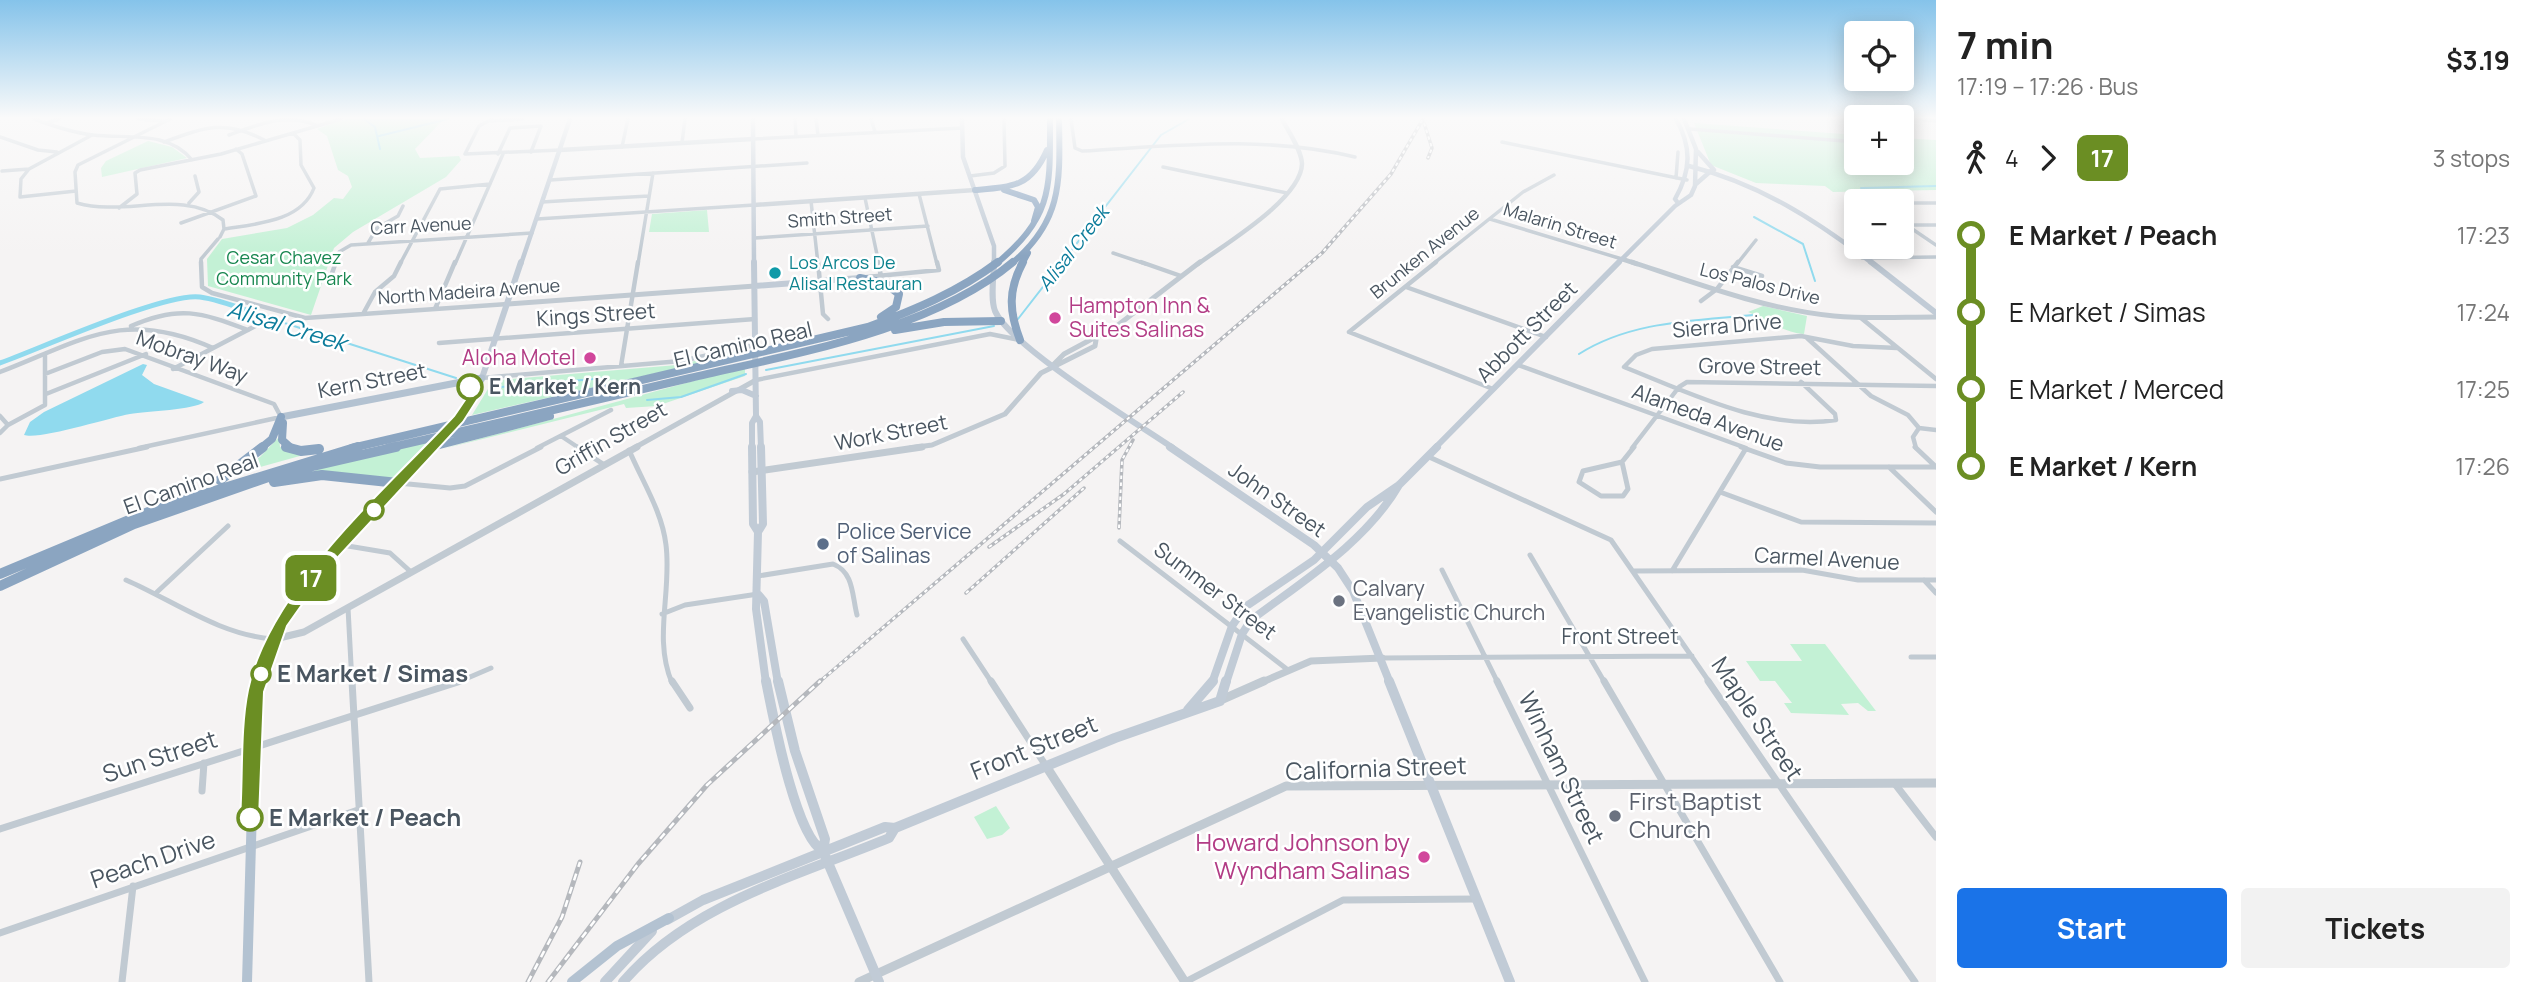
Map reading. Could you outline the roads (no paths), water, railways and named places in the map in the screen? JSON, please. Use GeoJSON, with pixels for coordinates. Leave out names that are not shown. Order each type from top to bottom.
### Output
{"type":"FeatureCollection","features":[{"type":"Feature","properties":{"kind":"highway"},"geometry":{"type":"LineString","coordinates":[[975,190],[997,188],[1034,176],[1042,165]]}},
{"type":"Feature","properties":{"kind":"highway","name":"El Camino Real"},"geometry":{"type":"LineString","coordinates":[[768,356],[886,320],[950,293],[997,264],[1032,228],[1044,210],[1049,165]]}},
{"type":"Feature","properties":{"kind":"highway","name":"El Camino Real"},"geometry":{"type":"LineString","coordinates":[[0,574],[152,509],[279,466],[468,419],[840,342],[936,308],[1003,269],[1031,247],[1051,217],[1058,193],[1058,165]]}},
{"type":"Feature","properties":{"kind":"highway"},"geometry":{"type":"LineString","coordinates":[[971,178],[981,187],[997,188]]}},
{"type":"Feature","properties":{"kind":"highway"},"geometry":{"type":"LineString","coordinates":[[975,190],[1013,191],[1034,200],[1038,206],[1032,228]]}},
{"type":"Feature","properties":{"kind":"highway"},"geometry":{"type":"LineString","coordinates":[[1020,340],[1011,318],[1009,299],[1016,272],[1031,247]]}},
{"type":"Feature","properties":{"kind":"highway"},"geometry":{"type":"LineString","coordinates":[[833,335],[880,318],[899,303],[899,295],[892,286],[860,278]]}},
{"type":"Feature","properties":{"kind":"highway"},"geometry":{"type":"LineString","coordinates":[[840,342],[932,323],[1002,322]]}},
{"type":"Feature","properties":{"kind":"highway","name":"El Camino Real"},"geometry":{"type":"LineString","coordinates":[[0,586],[125,528],[237,487],[326,461],[431,442],[458,431],[674,381],[746,360]]}},
{"type":"Feature","properties":{"kind":"highway"},"geometry":{"type":"LineString","coordinates":[[431,442],[674,381]]}},
{"type":"Feature","properties":{"kind":"highway"},"geometry":{"type":"LineString","coordinates":[[281,417],[284,445],[301,451],[416,432]]}},
{"type":"Feature","properties":{"kind":"highway"},"geometry":{"type":"LineString","coordinates":[[152,509],[237,469],[272,439],[281,417]]}},
{"type":"Feature","properties":{"kind":"highway"},"geometry":{"type":"LineString","coordinates":[[189,505],[300,477],[330,476],[398,483]]}},
{"type":"Feature","properties":{"kind":"main road"},"geometry":{"type":"LineString","coordinates":[[247,982],[248,848],[256,692],[273,639],[306,584],[473,397],[497,339],[555,165]]}},
{"type":"Feature","properties":{"kind":"main road"},"geometry":{"type":"LineString","coordinates":[[967,165],[991,231],[994,308],[1002,322]]}},
{"type":"Feature","properties":{"kind":"main road"},"geometry":{"type":"LineString","coordinates":[[1708,165],[1713,172]]}},
{"type":"Feature","properties":{"kind":"main road"},"geometry":{"type":"LineString","coordinates":[[1689,166],[1738,179],[1789,203],[1844,244]]}},
{"type":"Feature","properties":{"kind":"main road","name":"Abbott Street"},"geometry":{"type":"LineString","coordinates":[[1678,203],[1675,200],[1687,180],[1689,166]]}},
{"type":"Feature","properties":{"kind":"main road"},"geometry":{"type":"LineString","coordinates":[[753,167],[756,416],[752,423],[752,472],[753,524],[758,532]]}},
{"type":"Feature","properties":{"kind":"main road"},"geometry":{"type":"LineString","coordinates":[[1696,167],[1696,184]]}},
{"type":"Feature","properties":{"kind":"main road","name":"Abbott Street"},"geometry":{"type":"LineString","coordinates":[[1188,709],[1211,685],[1232,625],[1245,607],[1322,552],[1367,507],[1399,485],[1678,203],[1684,202],[1696,184],[1713,172]]}},
{"type":"Feature","properties":{"kind":"main road"},"geometry":{"type":"LineString","coordinates":[[1863,259],[1936,315]]}},
{"type":"Feature","properties":{"kind":"main road"},"geometry":{"type":"LineString","coordinates":[[755,286],[860,278]]}},
{"type":"Feature","properties":{"kind":"main road","name":"John Street"},"geometry":{"type":"LineString","coordinates":[[1002,322],[1052,366],[1322,552],[1349,582],[1382,658],[1510,982]]}},
{"type":"Feature","properties":{"kind":"main road","name":"Kern Street"},"geometry":{"type":"LineString","coordinates":[[281,417],[482,377]]}},
{"type":"Feature","properties":{"kind":"main road"},"geometry":{"type":"LineString","coordinates":[[436,386],[467,386],[472,390],[473,397]]}},
{"type":"Feature","properties":{"kind":"main road"},"geometry":{"type":"LineString","coordinates":[[732,391],[742,390],[756,396]]}},
{"type":"Feature","properties":{"kind":"main road"},"geometry":{"type":"LineString","coordinates":[[756,416],[760,422],[762,524],[758,532],[758,594],[755,603],[760,652],[777,733],[813,844],[823,851],[878,978]]}},
{"type":"Feature","properties":{"kind":"main road","name":"Abbott Street"},"geometry":{"type":"LineString","coordinates":[[1220,701],[1242,634],[1257,613],[1331,560],[1387,506],[1399,485]]}},
{"type":"Feature","properties":{"kind":"main road"},"geometry":{"type":"LineString","coordinates":[[1272,588],[1282,595]]}},
{"type":"Feature","properties":{"kind":"main road"},"geometry":{"type":"LineString","coordinates":[[1188,709],[1205,708],[1220,701]]}},
{"type":"Feature","properties":{"kind":"main road","name":"Front Street"},"geometry":{"type":"LineString","coordinates":[[605,982],[642,939],[669,918],[703,900],[885,827],[895,828],[1188,709]]}},
{"type":"Feature","properties":{"kind":"main road","name":"Front Street"},"geometry":{"type":"LineString","coordinates":[[623,982],[664,940],[698,919],[889,838],[895,828]]}},
{"type":"Feature","properties":{"kind":"main road"},"geometry":{"type":"LineString","coordinates":[[572,982],[592,962],[620,942],[669,918]]}},
{"type":"Feature","properties":{"kind":"street"},"geometry":{"type":"LineString","coordinates":[[36,165],[21,179],[20,198],[76,191]]}},
{"type":"Feature","properties":{"kind":"street"},"geometry":{"type":"LineString","coordinates":[[78,165],[75,172],[78,205],[119,208],[189,203],[214,212],[222,220],[223,229],[276,221],[311,196],[313,186],[304,177],[300,165]]}},
{"type":"Feature","properties":{"kind":"street"},"geometry":{"type":"LineString","coordinates":[[119,208],[137,194],[137,172],[170,165]]}},
{"type":"Feature","properties":{"kind":"street"},"geometry":{"type":"LineString","coordinates":[[181,223],[256,195],[246,165]]}},
{"type":"Feature","properties":{"kind":"street"},"geometry":{"type":"LineString","coordinates":[[435,309],[497,165]]}},
{"type":"Feature","properties":{"kind":"street"},"geometry":{"type":"LineString","coordinates":[[550,180],[782,165]]}},
{"type":"Feature","properties":{"kind":"street"},"geometry":{"type":"LineString","coordinates":[[971,178],[993,173],[1005,165]]}},
{"type":"Feature","properties":{"kind":"street","name":"Work Street"},"geometry":{"type":"LineString","coordinates":[[752,472],[932,445],[954,438],[1005,414],[1041,373],[1052,366],[1064,364],[1095,346],[1096,340],[1287,193],[1302,170],[1301,165]]}},
{"type":"Feature","properties":{"kind":"street"},"geometry":{"type":"LineString","coordinates":[[1612,165],[1687,180]]}},
{"type":"Feature","properties":{"kind":"street"},"geometry":{"type":"LineString","coordinates":[[1675,178],[1677,165]]}},
{"type":"Feature","properties":{"kind":"street"},"geometry":{"type":"LineString","coordinates":[[1163,167],[1287,193]]}},
{"type":"Feature","properties":{"kind":"street"},"geometry":{"type":"LineString","coordinates":[[2,171],[29,169]]}},
{"type":"Feature","properties":{"kind":"street"},"geometry":{"type":"LineString","coordinates":[[621,366],[653,173]]}},
{"type":"Feature","properties":{"kind":"street","name":"Brunken Avenue"},"geometry":{"type":"LineString","coordinates":[[1493,389],[1349,332],[1523,192],[1554,175]]}},
{"type":"Feature","properties":{"kind":"street"},"geometry":{"type":"LineString","coordinates":[[189,203],[199,194],[195,176]]}},
{"type":"Feature","properties":{"kind":"street"},"geometry":{"type":"LineString","coordinates":[[363,314],[375,292],[394,276],[440,189],[490,184]]}},
{"type":"Feature","properties":{"kind":"street"},"geometry":{"type":"LineString","coordinates":[[537,219],[975,190]]}},
{"type":"Feature","properties":{"kind":"street"},"geometry":{"type":"LineString","coordinates":[[860,278],[933,272],[940,267],[919,194]]}},
{"type":"Feature","properties":{"kind":"street"},"geometry":{"type":"LineString","coordinates":[[542,202],[649,196]]}},
{"type":"Feature","properties":{"kind":"street"},"geometry":{"type":"LineString","coordinates":[[865,198],[881,276]]}},
{"type":"Feature","properties":{"kind":"street"},"geometry":{"type":"LineString","coordinates":[[581,216],[588,200]]}},
{"type":"Feature","properties":{"kind":"street"},"geometry":{"type":"LineString","coordinates":[[811,201],[822,314],[828,320]]}},
{"type":"Feature","properties":{"kind":"street"},"geometry":{"type":"LineString","coordinates":[[1914,203],[1936,203]]}},
{"type":"Feature","properties":{"kind":"street"},"geometry":{"type":"LineString","coordinates":[[368,244],[377,228],[398,216],[403,206]]}},
{"type":"Feature","properties":{"kind":"street","name":"Malarin Street"},"geometry":{"type":"LineString","coordinates":[[1490,219],[1622,259]]}},
{"type":"Feature","properties":{"kind":"street"},"geometry":{"type":"LineString","coordinates":[[1914,224],[1936,225]]}},
{"type":"Feature","properties":{"kind":"street","name":"Smith Street"},"geometry":{"type":"LineString","coordinates":[[755,238],[928,226]]}},
{"type":"Feature","properties":{"kind":"street","name":"North Madeira Avenue"},"geometry":{"type":"LineString","coordinates":[[223,229],[201,260],[200,283],[207,291],[302,318],[755,286]]}},
{"type":"Feature","properties":{"kind":"street"},"geometry":{"type":"LineString","coordinates":[[1914,231],[1936,245]]}},
{"type":"Feature","properties":{"kind":"street","name":"Carr Avenue"},"geometry":{"type":"LineString","coordinates":[[331,276],[341,249],[368,244],[532,233]]}},
{"type":"Feature","properties":{"kind":"street"},"geometry":{"type":"LineString","coordinates":[[1701,301],[1717,289],[1756,240]]}},
{"type":"Feature","properties":{"kind":"street"},"geometry":{"type":"LineString","coordinates":[[1113,253],[1181,276]]}},
{"type":"Feature","properties":{"kind":"street"},"geometry":{"type":"LineString","coordinates":[[1914,257],[1936,257]]}},
{"type":"Feature","properties":{"kind":"street","name":"Los Palos Drive"},"geometry":{"type":"LineString","coordinates":[[1622,259],[1801,312],[1861,318],[1936,315]]}},
{"type":"Feature","properties":{"kind":"street"},"geometry":{"type":"LineString","coordinates":[[1733,267],[1762,276]]}},
{"type":"Feature","properties":{"kind":"street"},"geometry":{"type":"LineString","coordinates":[[1406,287],[1546,337]]}},
{"type":"Feature","properties":{"kind":"street"},"geometry":{"type":"LineString","coordinates":[[0,372],[128,328],[159,313],[186,310],[248,330]]}},
{"type":"Feature","properties":{"kind":"street"},"geometry":{"type":"LineString","coordinates":[[1861,318],[1936,379]]}},
{"type":"Feature","properties":{"kind":"street","name":"Kings Street"},"geometry":{"type":"LineString","coordinates":[[439,343],[755,319]]}},
{"type":"Feature","properties":{"kind":"street"},"geometry":{"type":"LineString","coordinates":[[173,369],[263,322]]}},
{"type":"Feature","properties":{"kind":"street","name":"Griffin Street"},"geometry":{"type":"LineString","coordinates":[[273,639],[304,632],[756,380],[990,334],[1002,328],[1002,322]]}},
{"type":"Feature","properties":{"kind":"street"},"geometry":{"type":"LineString","coordinates":[[128,328],[167,330],[213,348]]}},
{"type":"Feature","properties":{"kind":"street","name":"Griffin Street"},"geometry":{"type":"LineString","coordinates":[[990,334],[1020,340]]}},
{"type":"Feature","properties":{"kind":"street"},"geometry":{"type":"LineString","coordinates":[[1805,337],[1875,398],[1908,415],[1919,428],[1936,429]]}},
{"type":"Feature","properties":{"kind":"street","name":"Sierra Drive"},"geometry":{"type":"LineString","coordinates":[[1679,387],[1624,368],[1636,355],[1659,348],[1805,337],[1853,346],[1898,348]]}},
{"type":"Feature","properties":{"kind":"street","name":"Kern Street"},"geometry":{"type":"LineString","coordinates":[[482,377],[681,361],[755,345]]}},
{"type":"Feature","properties":{"kind":"street","name":"Mobray Way"},"geometry":{"type":"LineString","coordinates":[[46,374],[113,349],[146,354],[173,369],[272,404],[280,410],[281,417]]}},
{"type":"Feature","properties":{"kind":"street"},"geometry":{"type":"LineString","coordinates":[[46,394],[146,354]]}},
{"type":"Feature","properties":{"kind":"street"},"geometry":{"type":"LineString","coordinates":[[0,433],[8,425],[44,407],[45,355]]}},
{"type":"Feature","properties":{"kind":"street","name":"Alameda Avenue"},"geometry":{"type":"LineString","coordinates":[[1518,365],[1745,450],[1803,467],[1936,467]]}},
{"type":"Feature","properties":{"kind":"street","name":"Grove Street"},"geometry":{"type":"LineString","coordinates":[[1622,462],[1679,387],[1692,382],[1936,386]]}},
{"type":"Feature","properties":{"kind":"street"},"geometry":{"type":"LineString","coordinates":[[1679,387],[1765,417],[1794,421],[1836,420],[1835,414],[1801,382]]}},
{"type":"Feature","properties":{"kind":"street"},"geometry":{"type":"LineString","coordinates":[[398,483],[450,488],[465,486],[611,410]]}},
{"type":"Feature","properties":{"kind":"street"},"geometry":{"type":"LineString","coordinates":[[0,416],[8,425]]}},
{"type":"Feature","properties":{"kind":"street","name":"Kern Street"},"geometry":{"type":"LineString","coordinates":[[0,479],[281,417]]}},
{"type":"Feature","properties":{"kind":"street"},"geometry":{"type":"LineString","coordinates":[[1919,428],[1913,437],[1914,446],[1936,467]]}},
{"type":"Feature","properties":{"kind":"street"},"geometry":{"type":"LineString","coordinates":[[561,436],[603,464]]}},
{"type":"Feature","properties":{"kind":"street"},"geometry":{"type":"LineString","coordinates":[[629,449],[666,540],[662,651],[677,695],[690,708]]}},
{"type":"Feature","properties":{"kind":"street"},"geometry":{"type":"LineString","coordinates":[[1672,570],[1745,450]]}},
{"type":"Feature","properties":{"kind":"street","name":"Maple Street"},"geometry":{"type":"LineString","coordinates":[[1427,456],[1611,540],[1915,982]]}},
{"type":"Feature","properties":{"kind":"street"},"geometry":{"type":"LineString","coordinates":[[1622,462],[1628,492],[1620,497],[1601,496],[1580,482],[1579,476],[1583,471],[1622,462]]}},
{"type":"Feature","properties":{"kind":"street"},"geometry":{"type":"LineString","coordinates":[[1609,466],[1622,472]]}},
{"type":"Feature","properties":{"kind":"street"},"geometry":{"type":"LineString","coordinates":[[1889,467],[1936,512]]}},
{"type":"Feature","properties":{"kind":"street"},"geometry":{"type":"LineString","coordinates":[[1720,492],[1801,522],[1936,523]]}},
{"type":"Feature","properties":{"kind":"street"},"geometry":{"type":"LineString","coordinates":[[157,592],[228,526]]}},
{"type":"Feature","properties":{"kind":"street","name":"Summer Street"},"geometry":{"type":"LineString","coordinates":[[1120,541],[1288,670]]}},
{"type":"Feature","properties":{"kind":"street"},"geometry":{"type":"LineString","coordinates":[[342,545],[390,553],[411,572]]}},
{"type":"Feature","properties":{"kind":"street"},"geometry":{"type":"LineString","coordinates":[[1530,555],[1780,982]]}},
{"type":"Feature","properties":{"kind":"street"},"geometry":{"type":"LineString","coordinates":[[758,576],[833,564],[843,566],[848,573],[857,615]]}},
{"type":"Feature","properties":{"kind":"street","name":"Winham Street"},"geometry":{"type":"LineString","coordinates":[[1443,570],[1645,982]]}},
{"type":"Feature","properties":{"kind":"street","name":"Carmel Avenue"},"geometry":{"type":"LineString","coordinates":[[1633,571],[1802,570],[1858,580],[1936,580]]}},
{"type":"Feature","properties":{"kind":"street"},"geometry":{"type":"LineString","coordinates":[[125,580],[157,592],[245,637],[273,639]]}},
{"type":"Feature","properties":{"kind":"street"},"geometry":{"type":"LineString","coordinates":[[1924,580],[1936,593]]}},
{"type":"Feature","properties":{"kind":"street"},"geometry":{"type":"LineString","coordinates":[[662,614],[685,605],[758,594]]}},
{"type":"Feature","properties":{"kind":"street"},"geometry":{"type":"LineString","coordinates":[[348,608],[369,982]]}},
{"type":"Feature","properties":{"kind":"street"},"geometry":{"type":"LineString","coordinates":[[962,639],[1185,982],[1343,900],[1477,899]]}},
{"type":"Feature","properties":{"kind":"street","name":"Front Street"},"geometry":{"type":"LineString","coordinates":[[1220,701],[1288,670],[1320,660],[1692,656]]}},
{"type":"Feature","properties":{"kind":"street"},"geometry":{"type":"LineString","coordinates":[[1911,657],[1936,657]]}},
{"type":"Feature","properties":{"kind":"street","name":"Sun Street"},"geometry":{"type":"LineString","coordinates":[[0,829],[472,678],[491,668]]}},
{"type":"Feature","properties":{"kind":"street"},"geometry":{"type":"LineString","coordinates":[[202,791],[204,763]]}},
{"type":"Feature","properties":{"kind":"street","name":"California Street"},"geometry":{"type":"LineString","coordinates":[[859,982],[878,978],[1283,787],[1936,783]]}},
{"type":"Feature","properties":{"kind":"street"},"geometry":{"type":"LineString","coordinates":[[1894,784],[1936,837]]}},
{"type":"Feature","properties":{"kind":"street","name":"Peach Drive"},"geometry":{"type":"LineString","coordinates":[[0,933],[358,810]]}},
{"type":"Feature","properties":{"kind":"street"},"geometry":{"type":"LineString","coordinates":[[122,982],[133,887]]}},
{"type":"Feature","properties":{"kind":"water"},"geometry":{"type":"Polygon","coordinates":[[[143,364],[147,365],[142,375],[154,384],[204,402],[181,409],[130,414],[75,428],[24,435],[30,422],[44,412],[143,364]]]}},
{"type":"Feature","properties":{"kind":"waterway","name":"Alisal Creek"},"geometry":{"type":"LineString","coordinates":[[1018,319],[1138,165]]}},
{"type":"Feature","properties":{"kind":"waterway"},"geometry":{"type":"LineString","coordinates":[[1861,188],[1936,186]]}},
{"type":"Feature","properties":{"kind":"waterway"},"geometry":{"type":"LineString","coordinates":[[1754,217],[1803,244],[1815,281]]}},
{"type":"Feature","properties":{"kind":"waterway","name":"Alisal Creek"},"geometry":{"type":"LineString","coordinates":[[0,363],[132,312],[183,298],[200,297],[227,303],[272,319]]}},
{"type":"Feature","properties":{"kind":"waterway"},"geometry":{"type":"LineString","coordinates":[[1579,354],[1620,335],[1663,324],[1753,315]]}},
{"type":"Feature","properties":{"kind":"waterway","name":"Alisal Creek"},"geometry":{"type":"LineString","coordinates":[[272,319],[456,378]]}},
{"type":"Feature","properties":{"kind":"waterway","name":"Alisal Creek"},"geometry":{"type":"LineString","coordinates":[[766,370],[994,326]]}},
{"type":"Feature","properties":{"kind":"waterway","name":"Alisal Creek"},"geometry":{"type":"LineString","coordinates":[[647,400],[681,397],[746,374]]}},
{"type":"Feature","properties":{"kind":"waterway","name":"Alisal Creek"},"geometry":{"type":"LineString","coordinates":[[490,388],[605,378]]}},
{"type":"Feature","properties":{"kind":"railway"},"geometry":{"type":"LineString","coordinates":[[818,683],[1322,253],[1396,165]]}},
{"type":"Feature","properties":{"kind":"railway"},"geometry":{"type":"LineString","coordinates":[[989,547],[1064,494],[1183,392]]}},
{"type":"Feature","properties":{"kind":"railway"},"geometry":{"type":"LineString","coordinates":[[1119,528],[1122,460],[1133,440]]}},
{"type":"Feature","properties":{"kind":"railway"},"geometry":{"type":"LineString","coordinates":[[966,593],[1084,488]]}},
{"type":"Feature","properties":{"kind":"railway"},"geometry":{"type":"LineString","coordinates":[[548,982],[638,864],[707,785],[820,681]]}},
{"type":"Feature","properties":{"kind":"railway"},"geometry":{"type":"LineString","coordinates":[[528,982],[562,917],[580,862]]}},
{"type":"Feature","properties":{"kind":"place","name":"Los Arcos De Alisal Restauran"},"geometry":{"type":"Point","coordinates":[775,273]}},
{"type":"Feature","properties":{"kind":"place","name":"Hampton Inn & Suites Salinas"},"geometry":{"type":"Point","coordinates":[1055,318]}},
{"type":"Feature","properties":{"kind":"place","name":"Aloha Motel"},"geometry":{"type":"Point","coordinates":[590,358]}},
{"type":"Feature","properties":{"kind":"place","name":"E Market / Kern"},"geometry":{"type":"Point","coordinates":[470,387]}},
{"type":"Feature","properties":{"kind":"place","name":"Police Service of Salinas"},"geometry":{"type":"Point","coordinates":[823,544]}},
{"type":"Feature","properties":{"kind":"place","name":"Calvary Evangelistic Church"},"geometry":{"type":"Point","coordinates":[1339,601]}},
{"type":"Feature","properties":{"kind":"place","name":"E Market / Simas"},"geometry":{"type":"Point","coordinates":[261,674]}},
{"type":"Feature","properties":{"kind":"place","name":"First Baptist Church"},"geometry":{"type":"Point","coordinates":[1615,816]}},
{"type":"Feature","properties":{"kind":"place","name":"E Market / Peach"},"geometry":{"type":"Point","coordinates":[250,818]}},
{"type":"Feature","properties":{"kind":"place","name":"Howard Johnson by Wyndham Salinas"},"geometry":{"type":"Point","coordinates":[1424,857]}},
{"type":"Feature","properties":{"kind":"park label","name":"Cesar Chavez Community Park"},"geometry":{"type":"Point","coordinates":[284,268]}}]}
